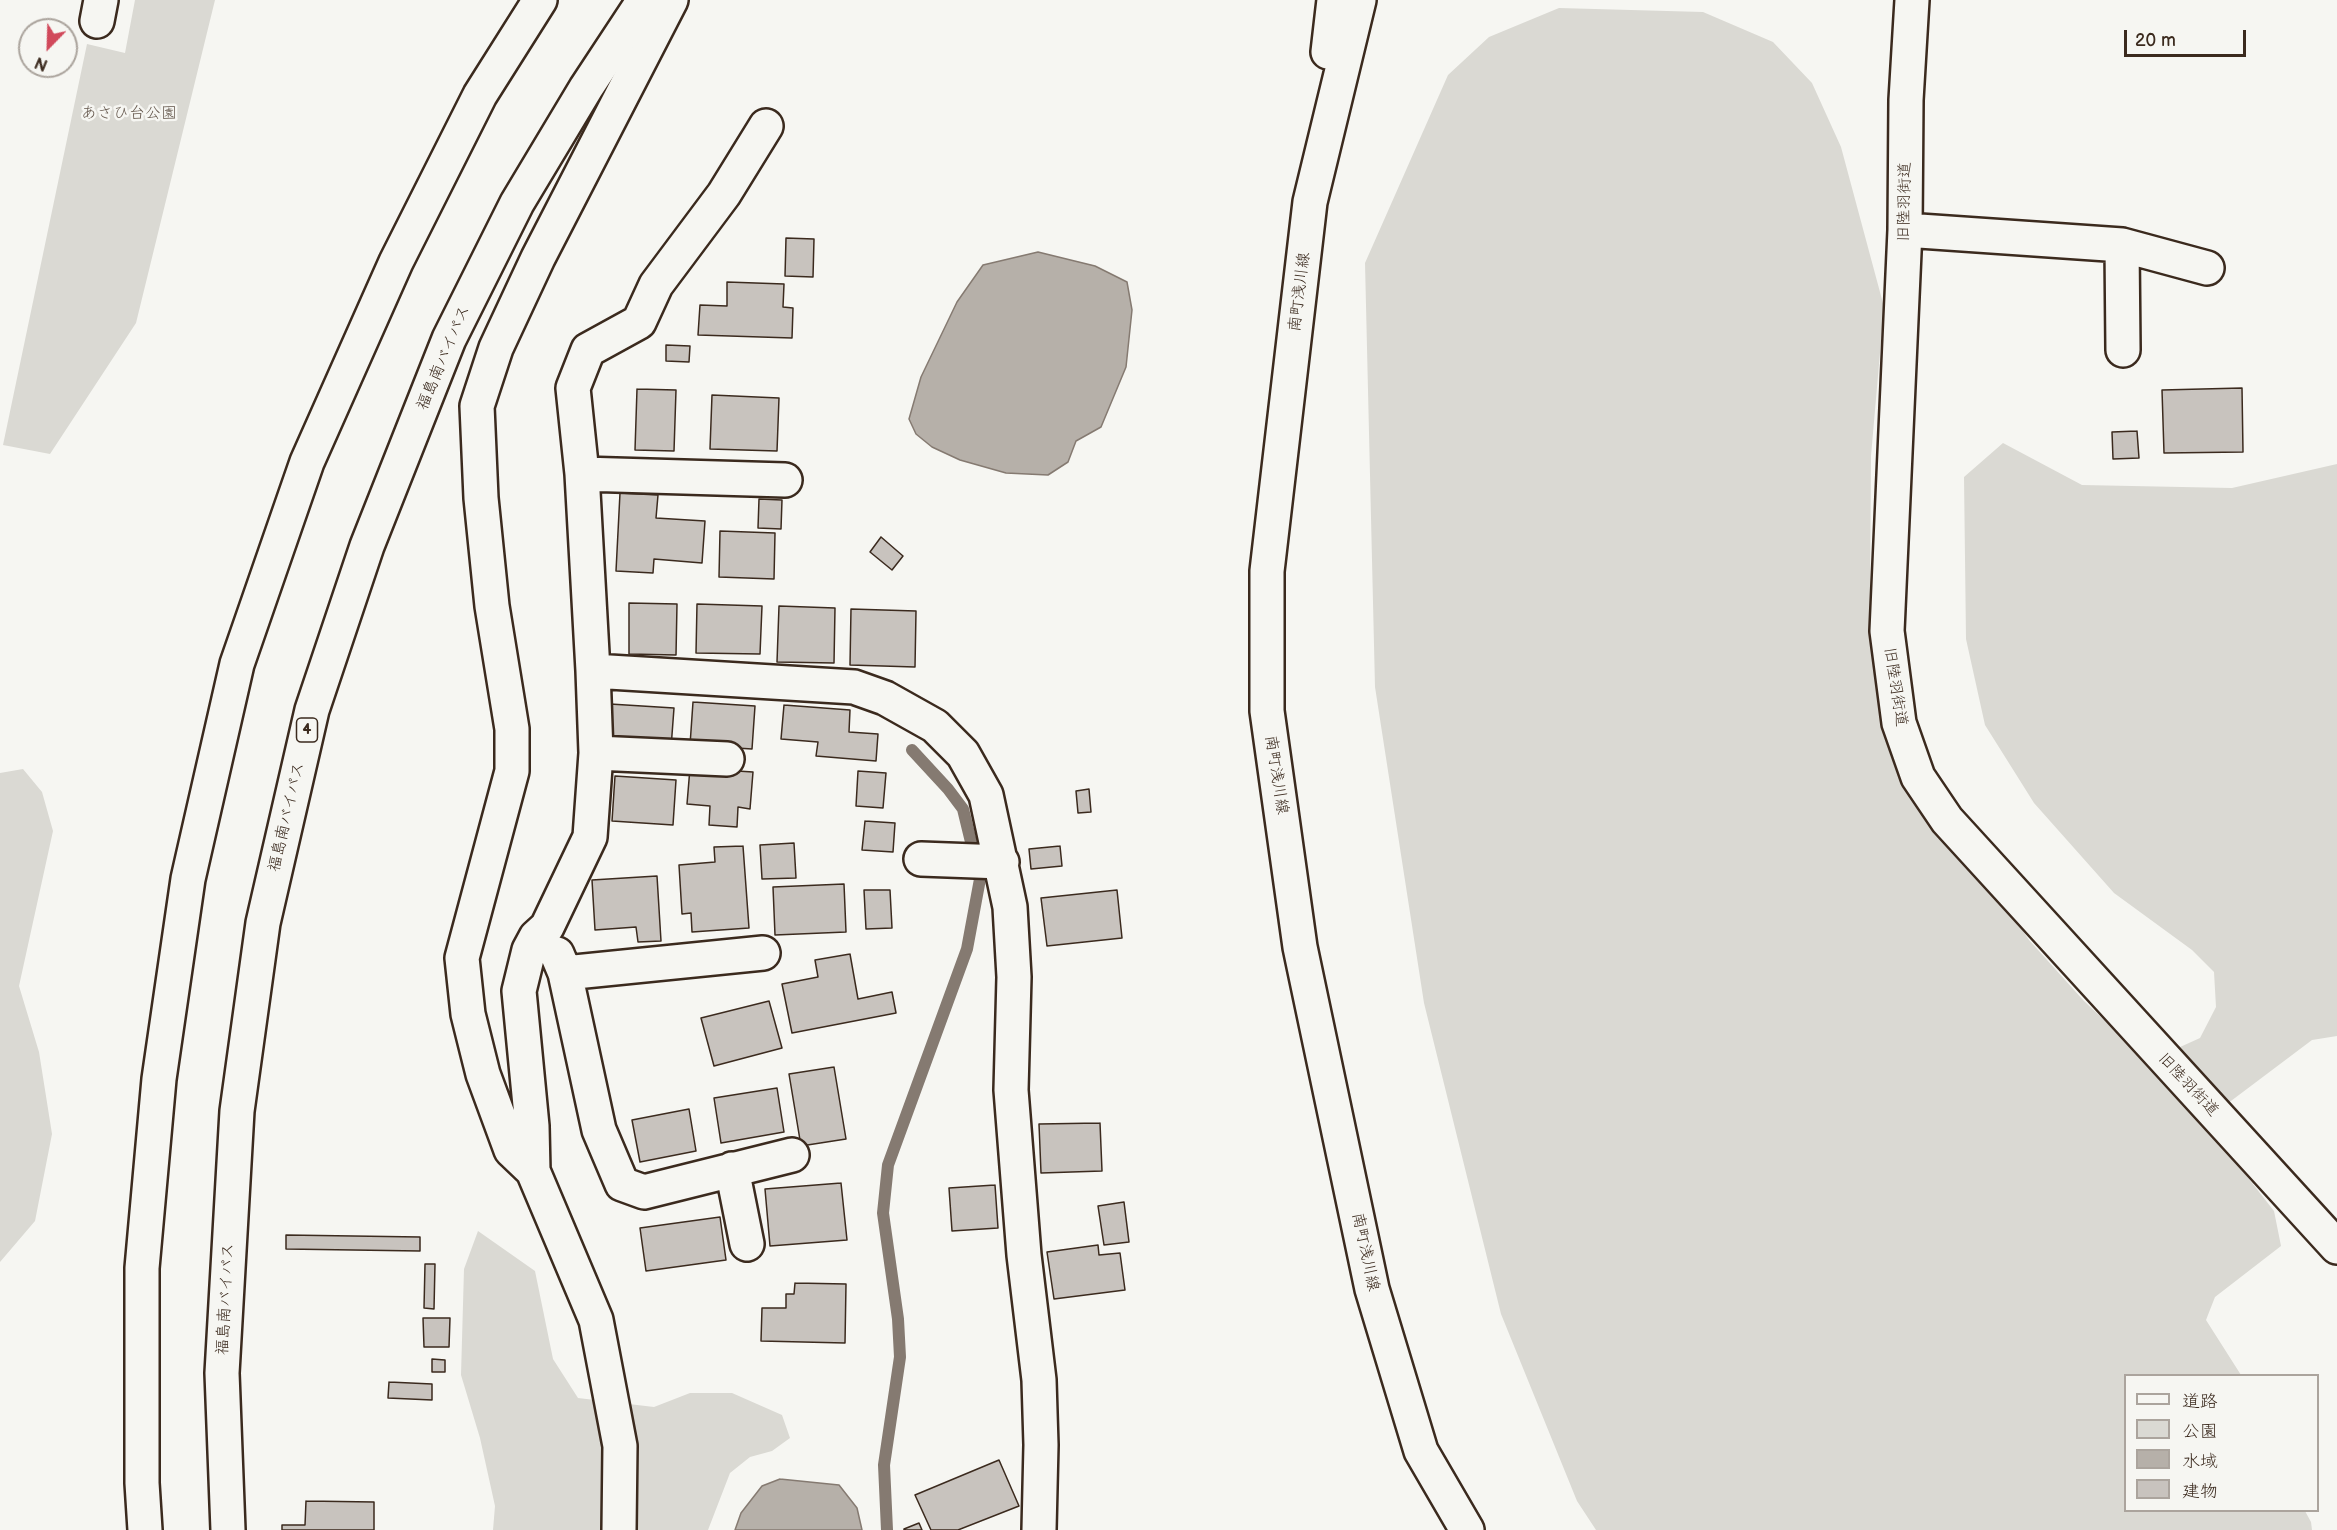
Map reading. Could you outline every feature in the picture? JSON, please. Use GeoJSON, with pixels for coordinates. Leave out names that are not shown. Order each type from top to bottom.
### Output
{"type":"FeatureCollection","features":[{"type":"Feature","properties":{"kind":"main road"},"geometry":{"type":"LineString","coordinates":[[145,1530],[142,1471],[142,1268],[159,1079],[188,879],[237,664],[307,462],[396,261],[480,95],[540,0]]}},
{"type":"Feature","properties":{"kind":"main road","name":"福島南バイパス"},"geometry":{"type":"LineString","coordinates":[[228,1530],[222,1373],[237,1112],[263,923],[312,710],[367,546],[449,339],[517,203],[586,88],[644,0]]}},
{"type":"Feature","properties":{"kind":"main road"},"geometry":{"type":"LineString","coordinates":[[533,1171],[511,1150],[483,1074],[468,1014],[462,958],[512,771],[512,729],[492,606],[481,498],[477,405],[496,348],[538,258],[671,0]]}},
{"type":"Feature","properties":{"kind":"main road"},"geometry":{"type":"LineString","coordinates":[[1310,202],[1334,0]]}},
{"type":"Feature","properties":{"kind":"main road","name":"南町浅川線"},"geometry":{"type":"LineString","coordinates":[[1359,0],[1310,202],[1267,571],[1267,711],[1300,947],[1372,1289],[1421,1451],[1467,1530]]}},
{"type":"Feature","properties":{"kind":"main road","name":"旧陸羽街道"},"geometry":{"type":"LineString","coordinates":[[1912,0],[1906,100],[1905,230],[1887,631],[1899,723],[1918,777],[1947,820],[2337,1247]]}},
{"type":"Feature","properties":{"kind":"main road"},"geometry":{"type":"LineString","coordinates":[[619,1530],[620,1446],[596,1320],[533,1171],[532,1126],[519,991],[530,950],[536,937],[547,927],[590,837],[596,753],[593,671],[582,474],[573,388],[588,350],[639,322],[656,285],[724,194],[766,126]]}},
{"type":"Feature","properties":{"kind":"main road"},"geometry":{"type":"LineString","coordinates":[[1905,230],[2122,245],[2207,268]]}},
{"type":"Feature","properties":{"kind":"main road"},"geometry":{"type":"LineString","coordinates":[[2122,245],[2123,350]]}},
{"type":"Feature","properties":{"kind":"main road"},"geometry":{"type":"LineString","coordinates":[[582,474],[785,480]]}},
{"type":"Feature","properties":{"kind":"main road"},"geometry":{"type":"LineString","coordinates":[[593,671],[854,687],[885,698],[935,726],[963,754],[986,795],[1010,907],[1014,977],[1011,1090],[1024,1255],[1039,1380],[1041,1444],[1039,1530]]}},
{"type":"Feature","properties":{"kind":"main road"},"geometry":{"type":"LineString","coordinates":[[596,753],[727,759]]}},
{"type":"Feature","properties":{"kind":"main road"},"geometry":{"type":"LineString","coordinates":[[921,859],[1002,862]]}},
{"type":"Feature","properties":{"kind":"main road"},"geometry":{"type":"LineString","coordinates":[[547,927],[565,973],[599,1130],[622,1184],[644,1191],[792,1155]]}},
{"type":"Feature","properties":{"kind":"main road"},"geometry":{"type":"LineString","coordinates":[[565,973],[764,953]]}},
{"type":"Feature","properties":{"kind":"main road"},"geometry":{"type":"LineString","coordinates":[[732,1169],[747,1244]]}},
{"type":"Feature","properties":{"kind":"green space","name":"あさひ台公園"},"geometry":{"type":"Polygon","coordinates":[[[135,0],[215,0],[136,323],[50,454],[3,445],[87,44],[125,53],[135,0]]]}},
{"type":"Feature","properties":{"kind":"green space"},"geometry":{"type":"Polygon","coordinates":[[[1559,8],[1703,12],[1773,42],[1812,83],[1841,147],[1884,307],[1871,456],[1870,602],[1885,729],[2029,940],[2084,1001],[2138,1052],[2169,1052],[2200,1038],[2216,1007],[2214,972],[2192,950],[2114,893],[2034,803],[1985,725],[1966,639],[1964,477],[2003,443],[2082,485],[2232,488],[2337,464],[2337,1036],[2312,1040],[2215,1113],[2220,1142],[2274,1211],[2281,1246],[2215,1297],[2206,1320],[2240,1374],[2124,1374],[2124,1512],[2306,1512],[2312,1530],[1596,1530],[1577,1501],[1501,1314],[1424,1003],[1375,687],[1365,263],[1448,75],[1489,37],[1559,8]]]}},
{"type":"Feature","properties":{"kind":"green space"},"geometry":{"type":"Polygon","coordinates":[[[23,769],[42,792],[53,831],[19,986],[39,1052],[52,1134],[35,1221],[0,1262],[0,773],[23,769]]]}},
{"type":"Feature","properties":{"kind":"green space"},"geometry":{"type":"Polygon","coordinates":[[[478,1231],[535,1271],[553,1359],[578,1398],[654,1407],[690,1393],[732,1393],[782,1415],[790,1438],[772,1451],[750,1457],[730,1473],[708,1530],[493,1530],[495,1506],[480,1438],[461,1375],[464,1269],[478,1231]]]}},
{"type":"Feature","properties":{"kind":"water"},"geometry":{"type":"Polygon","coordinates":[[[1038,252],[1095,266],[1127,282],[1132,310],[1126,367],[1101,427],[1076,441],[1068,462],[1048,475],[1006,473],[960,460],[932,447],[916,434],[909,419],[921,377],[957,302],[983,265],[1038,252]]]}},
{"type":"Feature","properties":{"kind":"water"},"geometry":{"type":"Polygon","coordinates":[[[780,1479],[839,1485],[857,1508],[862,1530],[735,1530],[741,1513],[762,1486],[780,1479]]]}},
{"type":"Feature","properties":{"kind":"building"},"geometry":{"type":"Polygon","coordinates":[[[786,238],[814,239],[813,277],[785,276],[786,238]]]}},
{"type":"Feature","properties":{"kind":"building"},"geometry":{"type":"Polygon","coordinates":[[[727,282],[784,284],[783,307],[793,308],[792,338],[698,335],[700,305],[727,306],[727,282]]]}},
{"type":"Feature","properties":{"kind":"building"},"geometry":{"type":"Polygon","coordinates":[[[666,345],[690,346],[689,362],[666,361],[666,345]]]}},
{"type":"Feature","properties":{"kind":"building"},"geometry":{"type":"Polygon","coordinates":[[[2242,388],[2243,452],[2164,453],[2162,390],[2242,388]]]}},
{"type":"Feature","properties":{"kind":"building"},"geometry":{"type":"Polygon","coordinates":[[[637,389],[676,390],[674,451],[635,450],[637,389]]]}},
{"type":"Feature","properties":{"kind":"building"},"geometry":{"type":"Polygon","coordinates":[[[712,395],[779,398],[777,451],[710,449],[712,395]]]}},
{"type":"Feature","properties":{"kind":"building"},"geometry":{"type":"Polygon","coordinates":[[[2137,431],[2139,458],[2113,459],[2112,432],[2137,431]]]}},
{"type":"Feature","properties":{"kind":"building"},"geometry":{"type":"Polygon","coordinates":[[[620,493],[658,495],[656,518],[705,521],[702,563],[654,559],[653,573],[616,571],[620,493]]]}},
{"type":"Feature","properties":{"kind":"building"},"geometry":{"type":"Polygon","coordinates":[[[759,499],[782,500],[781,529],[758,528],[759,499]]]}},
{"type":"Feature","properties":{"kind":"building"},"geometry":{"type":"Polygon","coordinates":[[[720,531],[775,533],[774,579],[719,577],[720,531]]]}},
{"type":"Feature","properties":{"kind":"building"},"geometry":{"type":"Polygon","coordinates":[[[881,537],[903,556],[892,570],[870,552],[881,537]]]}},
{"type":"Feature","properties":{"kind":"building"},"geometry":{"type":"Polygon","coordinates":[[[629,603],[677,604],[676,655],[629,654],[629,603]]]}},
{"type":"Feature","properties":{"kind":"building"},"geometry":{"type":"Polygon","coordinates":[[[697,604],[762,606],[760,654],[696,653],[697,604]]]}},
{"type":"Feature","properties":{"kind":"building"},"geometry":{"type":"Polygon","coordinates":[[[779,606],[835,608],[834,663],[777,662],[779,606]]]}},
{"type":"Feature","properties":{"kind":"building"},"geometry":{"type":"Polygon","coordinates":[[[851,609],[916,611],[915,667],[850,665],[851,609]]]}},
{"type":"Feature","properties":{"kind":"building"},"geometry":{"type":"Polygon","coordinates":[[[693,702],[755,706],[752,749],[690,745],[693,702]]]}},
{"type":"Feature","properties":{"kind":"building"},"geometry":{"type":"Polygon","coordinates":[[[610,704],[674,708],[671,748],[608,743],[610,704]]]}},
{"type":"Feature","properties":{"kind":"building"},"geometry":{"type":"Polygon","coordinates":[[[784,705],[850,710],[849,732],[878,734],[876,761],[816,756],[818,742],[781,739],[784,705]]]}},
{"type":"Feature","properties":{"kind":"building"},"geometry":{"type":"Polygon","coordinates":[[[690,768],[753,772],[750,809],[738,807],[737,827],[709,825],[710,806],[687,804],[690,768]]]}},
{"type":"Feature","properties":{"kind":"building"},"geometry":{"type":"Polygon","coordinates":[[[858,771],[886,773],[883,808],[856,806],[858,771]]]}},
{"type":"Feature","properties":{"kind":"building"},"geometry":{"type":"Polygon","coordinates":[[[615,776],[676,780],[673,825],[612,821],[615,776]]]}},
{"type":"Feature","properties":{"kind":"building"},"geometry":{"type":"Polygon","coordinates":[[[1089,789],[1091,812],[1078,813],[1076,791],[1089,789]]]}},
{"type":"Feature","properties":{"kind":"building"},"geometry":{"type":"Polygon","coordinates":[[[865,821],[895,823],[893,852],[862,850],[865,821]]]}},
{"type":"Feature","properties":{"kind":"building"},"geometry":{"type":"Polygon","coordinates":[[[794,843],[796,878],[762,879],[760,845],[794,843]]]}},
{"type":"Feature","properties":{"kind":"building"},"geometry":{"type":"Polygon","coordinates":[[[743,846],[749,928],[692,932],[691,913],[682,914],[679,865],[715,862],[714,847],[743,846]]]}},
{"type":"Feature","properties":{"kind":"building"},"geometry":{"type":"Polygon","coordinates":[[[1060,846],[1062,866],[1031,869],[1029,849],[1060,846]]]}},
{"type":"Feature","properties":{"kind":"building"},"geometry":{"type":"Polygon","coordinates":[[[657,876],[661,941],[638,942],[636,927],[595,930],[592,880],[657,876]]]}},
{"type":"Feature","properties":{"kind":"building"},"geometry":{"type":"Polygon","coordinates":[[[844,884],[846,932],[775,935],[773,887],[844,884]]]}},
{"type":"Feature","properties":{"kind":"building"},"geometry":{"type":"Polygon","coordinates":[[[864,890],[890,890],[892,928],[866,929],[864,890]]]}},
{"type":"Feature","properties":{"kind":"building"},"geometry":{"type":"Polygon","coordinates":[[[1117,890],[1122,938],[1047,946],[1041,898],[1117,890]]]}},
{"type":"Feature","properties":{"kind":"building"},"geometry":{"type":"Polygon","coordinates":[[[850,954],[858,999],[892,992],[896,1013],[792,1033],[782,984],[818,977],[815,960],[850,954]]]}},
{"type":"Feature","properties":{"kind":"building"},"geometry":{"type":"Polygon","coordinates":[[[769,1001],[782,1048],[714,1066],[701,1018],[769,1001]]]}},
{"type":"Feature","properties":{"kind":"building"},"geometry":{"type":"Polygon","coordinates":[[[834,1067],[846,1139],[801,1146],[789,1074],[834,1067]]]}},
{"type":"Feature","properties":{"kind":"building"},"geometry":{"type":"Polygon","coordinates":[[[777,1088],[784,1132],[721,1143],[714,1098],[777,1088]]]}},
{"type":"Feature","properties":{"kind":"building"},"geometry":{"type":"Polygon","coordinates":[[[689,1109],[696,1151],[640,1162],[632,1120],[689,1109]]]}},
{"type":"Feature","properties":{"kind":"building"},"geometry":{"type":"Polygon","coordinates":[[[1100,1123],[1102,1171],[1041,1173],[1039,1124],[1100,1123]]]}},
{"type":"Feature","properties":{"kind":"building"},"geometry":{"type":"Polygon","coordinates":[[[841,1183],[847,1240],[770,1246],[765,1189],[841,1183]]]}},
{"type":"Feature","properties":{"kind":"building"},"geometry":{"type":"Polygon","coordinates":[[[995,1185],[998,1228],[952,1231],[949,1188],[995,1185]]]}},
{"type":"Feature","properties":{"kind":"building"},"geometry":{"type":"Polygon","coordinates":[[[1124,1202],[1129,1242],[1104,1245],[1098,1206],[1124,1202]]]}},
{"type":"Feature","properties":{"kind":"building"},"geometry":{"type":"Polygon","coordinates":[[[720,1217],[726,1260],[646,1271],[640,1228],[720,1217]]]}},
{"type":"Feature","properties":{"kind":"building"},"geometry":{"type":"Polygon","coordinates":[[[286,1235],[420,1237],[420,1251],[286,1249],[286,1235]]]}},
{"type":"Feature","properties":{"kind":"building"},"geometry":{"type":"Polygon","coordinates":[[[1098,1245],[1099,1255],[1120,1253],[1125,1290],[1054,1299],[1047,1252],[1098,1245]]]}},
{"type":"Feature","properties":{"kind":"building"},"geometry":{"type":"Polygon","coordinates":[[[425,1264],[435,1264],[434,1309],[424,1308],[425,1264]]]}},
{"type":"Feature","properties":{"kind":"building"},"geometry":{"type":"Polygon","coordinates":[[[795,1283],[846,1284],[845,1343],[761,1341],[762,1308],[786,1308],[786,1294],[794,1294],[795,1283]]]}},
{"type":"Feature","properties":{"kind":"building"},"geometry":{"type":"Polygon","coordinates":[[[423,1318],[450,1318],[449,1347],[424,1347],[423,1318]]]}},
{"type":"Feature","properties":{"kind":"building"},"geometry":{"type":"Polygon","coordinates":[[[432,1359],[445,1360],[445,1372],[432,1372],[432,1359]]]}},
{"type":"Feature","properties":{"kind":"building"},"geometry":{"type":"Polygon","coordinates":[[[389,1382],[432,1384],[432,1400],[388,1398],[389,1382]]]}},
{"type":"Feature","properties":{"kind":"building"},"geometry":{"type":"Polygon","coordinates":[[[999,1460],[1019,1506],[958,1530],[931,1530],[915,1495],[999,1460]]]}},
{"type":"Feature","properties":{"kind":"building"},"geometry":{"type":"Polygon","coordinates":[[[306,1501],[374,1502],[374,1530],[282,1530],[282,1525],[305,1525],[306,1501]]]}},
{"type":"Feature","properties":{"kind":"building"},"geometry":{"type":"Polygon","coordinates":[[[919,1523],[922,1530],[904,1530],[904,1529],[919,1523]]]}},
{"type":"Feature","properties":{"kind":"waterway"},"geometry":{"type":"LineString","coordinates":[[912,750],[963,809],[972,846]]}},
{"type":"Feature","properties":{"kind":"waterway"},"geometry":{"type":"LineString","coordinates":[[887,1530],[884,1465],[900,1357],[898,1319],[883,1213],[888,1165],[967,949],[980,879]]}}]}
